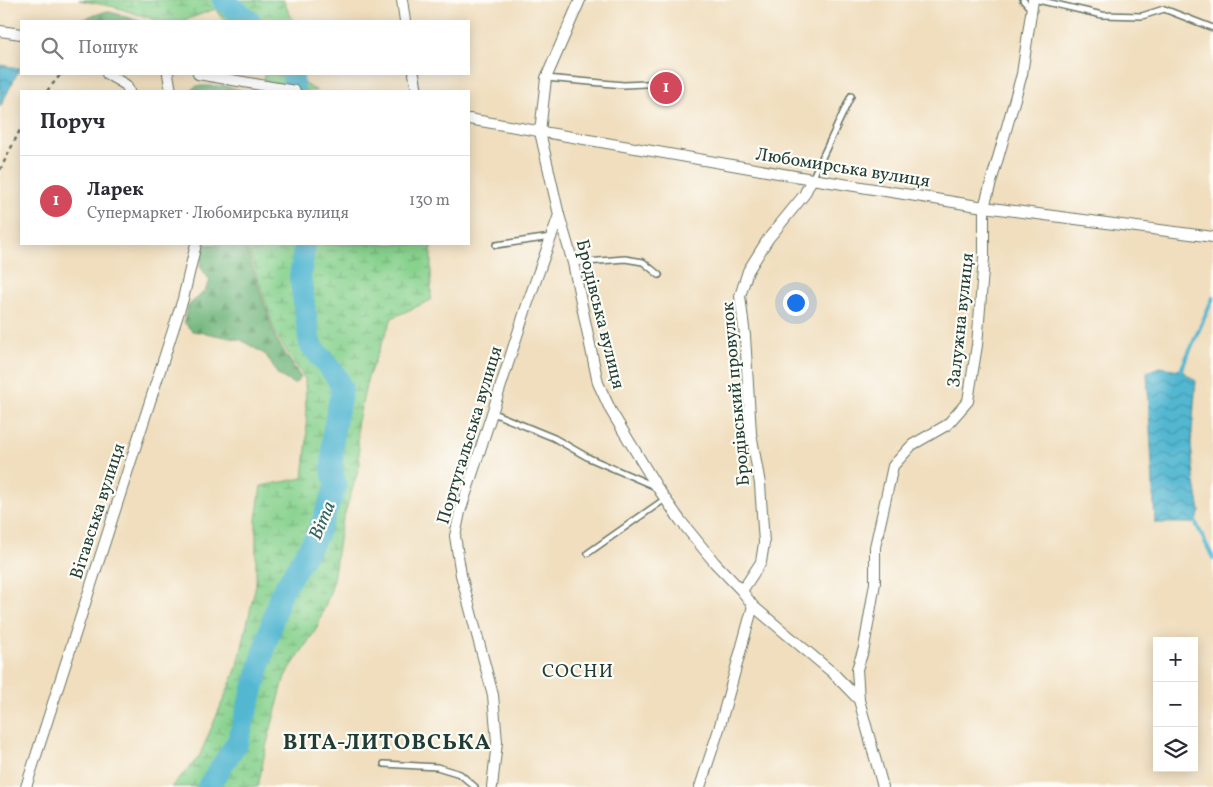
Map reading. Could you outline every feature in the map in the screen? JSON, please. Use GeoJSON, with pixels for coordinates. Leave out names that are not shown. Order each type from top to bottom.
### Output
{"type":"FeatureCollection","features":[{"type":"Feature","properties":{"kind":"street"},"geometry":{"type":"LineString","coordinates":[[402,0],[405,20]]}},
{"type":"Feature","properties":{"kind":"street","name":"Бродівська вулиця"},"geometry":{"type":"LineString","coordinates":[[580,0],[546,78],[540,132],[559,215],[573,263],[598,383],[611,411],[657,487],[680,520],[715,563],[742,591],[753,606],[833,673],[859,700],[883,787]]}},
{"type":"Feature","properties":{"kind":"street","name":"Залужна вулиця"},"geometry":{"type":"LineString","coordinates":[[859,700],[857,669],[864,648],[875,583],[875,547],[893,466],[912,445],[947,425],[968,401],[977,345],[984,258],[984,207],[1022,74],[1032,5]]}},
{"type":"Feature","properties":{"kind":"street"},"geometry":{"type":"LineString","coordinates":[[0,31],[20,34]]}},
{"type":"Feature","properties":{"kind":"street"},"geometry":{"type":"LineString","coordinates":[[109,75],[126,85],[128,90]]}},
{"type":"Feature","properties":{"kind":"street"},"geometry":{"type":"LineString","coordinates":[[168,75],[171,90]]}},
{"type":"Feature","properties":{"kind":"street"},"geometry":{"type":"LineString","coordinates":[[204,75],[289,90]]}},
{"type":"Feature","properties":{"kind":"street"},"geometry":{"type":"LineString","coordinates":[[414,75],[417,90]]}},
{"type":"Feature","properties":{"kind":"street","name":"Любомирська вулиця"},"geometry":{"type":"LineString","coordinates":[[470,120],[812,180],[984,207],[1211,237]]}},
{"type":"Feature","properties":{"kind":"street","name":"Бродівський провулок"},"geometry":{"type":"LineString","coordinates":[[742,591],[761,562],[764,543],[760,484],[751,433],[740,296],[748,270],[768,239],[804,195],[812,180]]}},
{"type":"Feature","properties":{"kind":"street","name":"Португальська вулиця"},"geometry":{"type":"LineString","coordinates":[[492,787],[497,742],[493,695],[461,575],[455,536],[460,512],[527,305],[559,215]]}},
{"type":"Feature","properties":{"kind":"street","name":"Вітавська вулиця"},"geometry":{"type":"LineString","coordinates":[[26,787],[183,300],[196,245]]}},
{"type":"Feature","properties":{"kind":"street"},"geometry":{"type":"LineString","coordinates":[[700,787],[720,729],[753,606]]}},
{"type":"Feature","properties":{"kind":"lane"},"geometry":{"type":"LineString","coordinates":[[1023,0],[1032,5]]}},
{"type":"Feature","properties":{"kind":"lane"},"geometry":{"type":"LineString","coordinates":[[1038,0],[1102,15],[1142,16],[1164,9],[1213,28]]}},
{"type":"Feature","properties":{"kind":"lane"},"geometry":{"type":"LineString","coordinates":[[546,78],[624,86],[666,83]]}},
{"type":"Feature","properties":{"kind":"lane"},"geometry":{"type":"LineString","coordinates":[[812,180],[851,96]]}},
{"type":"Feature","properties":{"kind":"lane"},"geometry":{"type":"LineString","coordinates":[[496,245],[552,236]]}},
{"type":"Feature","properties":{"kind":"lane"},"geometry":{"type":"LineString","coordinates":[[573,263],[625,259],[643,262],[659,275]]}},
{"type":"Feature","properties":{"kind":"lane"},"geometry":{"type":"LineString","coordinates":[[493,413],[554,438],[589,458],[657,487]]}},
{"type":"Feature","properties":{"kind":"lane"},"geometry":{"type":"LineString","coordinates":[[588,553],[666,498]]}},
{"type":"Feature","properties":{"kind":"lane"},"geometry":{"type":"LineString","coordinates":[[384,764],[437,767],[460,774],[475,787]]}},
{"type":"Feature","properties":{"kind":"path"},"geometry":{"type":"LineString","coordinates":[[48,90],[60,75]]}},
{"type":"Feature","properties":{"kind":"path"},"geometry":{"type":"LineString","coordinates":[[0,170],[20,130]]}},
{"type":"Feature","properties":{"kind":"green space"},"geometry":{"type":"Polygon","coordinates":[[[79,0],[283,0],[293,20],[223,20],[215,9],[186,20],[156,20],[115,7],[79,0]]]}},
{"type":"Feature","properties":{"kind":"green space"},"geometry":{"type":"Polygon","coordinates":[[[107,11],[137,20],[83,20],[107,11]]]}},
{"type":"Feature","properties":{"kind":"green space"},"geometry":{"type":"Polygon","coordinates":[[[265,75],[301,75],[302,82],[315,90],[262,90],[265,75]]]}},
{"type":"Feature","properties":{"kind":"green space"},"geometry":{"type":"Polygon","coordinates":[[[197,86],[226,86],[240,90],[191,90],[197,86]]]}},
{"type":"Feature","properties":{"kind":"green space"},"geometry":{"type":"Polygon","coordinates":[[[203,245],[245,245],[275,337],[301,378],[294,384],[278,375],[266,355],[241,340],[192,331],[184,322],[188,306],[205,291],[210,281],[200,266],[203,245]]]}},
{"type":"Feature","properties":{"kind":"green space"},"geometry":{"type":"Polygon","coordinates":[[[247,245],[431,245],[431,300],[392,318],[368,377],[357,425],[360,464],[341,526],[332,587],[317,628],[285,676],[266,747],[258,787],[171,787],[199,757],[238,665],[256,584],[256,520],[261,486],[303,478],[307,440],[305,379],[276,335],[247,245]]]}},
{"type":"Feature","properties":{"kind":"water"},"geometry":{"type":"Polygon","coordinates":[[[0,65],[20,68],[0,107],[0,65]]]}},
{"type":"Feature","properties":{"kind":"water"},"geometry":{"type":"Polygon","coordinates":[[[1159,367],[1181,370],[1196,381],[1191,444],[1200,511],[1195,523],[1155,523],[1147,372],[1159,367]]]}},
{"type":"Feature","properties":{"kind":"waterway","name":"Віта"},"geometry":{"type":"LineString","coordinates":[[223,0],[249,20]]}},
{"type":"Feature","properties":{"kind":"waterway","name":"Віта"},"geometry":{"type":"LineString","coordinates":[[293,75],[294,90]]}},
{"type":"Feature","properties":{"kind":"waterway","name":"Віта"},"geometry":{"type":"LineString","coordinates":[[208,787],[238,741],[280,595],[317,535],[336,486],[332,470],[333,433],[342,389],[336,376],[310,344],[300,276],[305,245]]}},
{"type":"Feature","properties":{"kind":"waterway"},"geometry":{"type":"LineString","coordinates":[[1180,375],[1213,298]]}},
{"type":"Feature","properties":{"kind":"waterway"},"geometry":{"type":"LineString","coordinates":[[1194,519],[1213,558]]}},
{"type":"Feature","properties":{"kind":"place","name":"Ларек"},"geometry":{"type":"Point","coordinates":[666,88]}},
{"type":"Feature","properties":{"kind":"district","name":"СОСНИ"},"geometry":{"type":"Point","coordinates":[578,670]}},
{"type":"Feature","properties":{"kind":"district","name":"ВІТА-ЛИТОВСЬКА"},"geometry":{"type":"Point","coordinates":[387,741]}}]}
